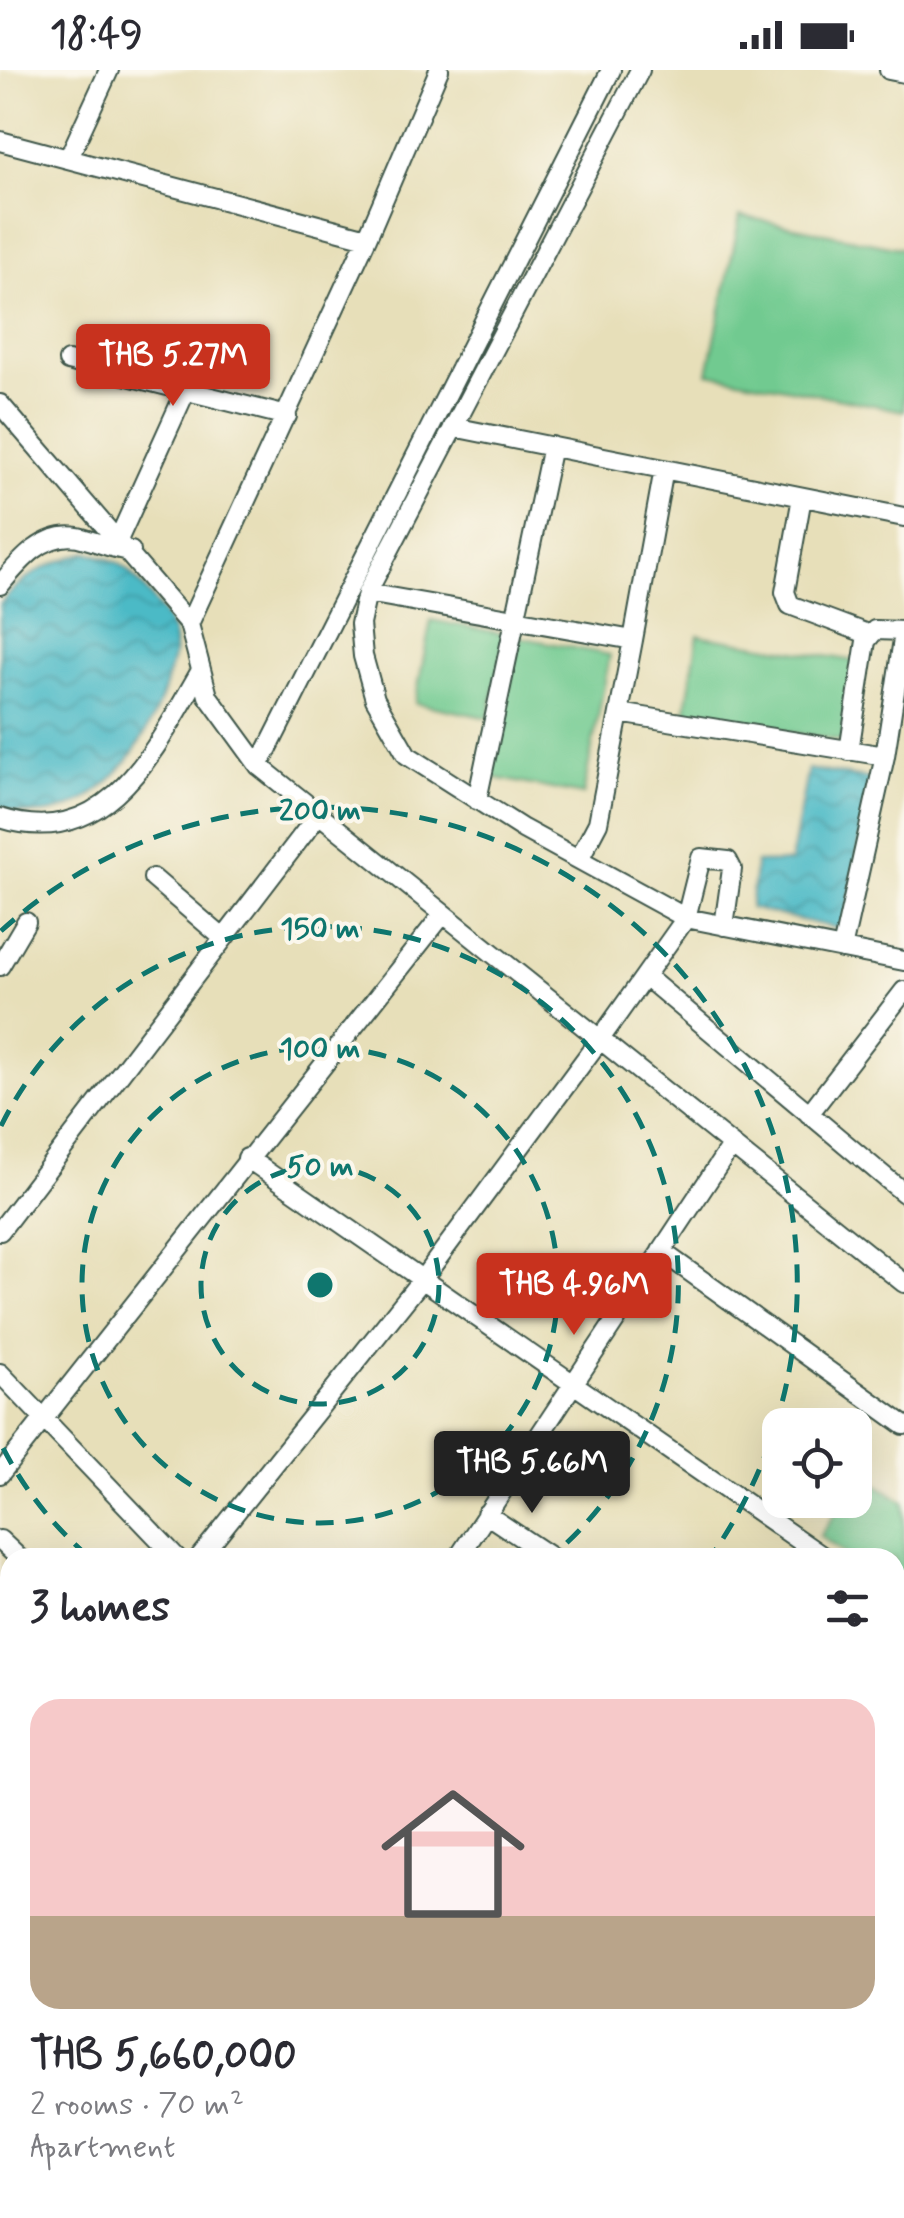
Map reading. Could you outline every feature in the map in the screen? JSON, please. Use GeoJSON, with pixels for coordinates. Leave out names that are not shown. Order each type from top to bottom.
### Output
{"type":"FeatureCollection","features":[{"type":"Feature","properties":{"kind":"street"},"geometry":{"type":"LineString","coordinates":[[68,159],[109,70]]}},
{"type":"Feature","properties":{"kind":"street"},"geometry":{"type":"LineString","coordinates":[[189,624],[368,238],[438,70]]}},
{"type":"Feature","properties":{"kind":"street"},"geometry":{"type":"LineString","coordinates":[[259,766],[611,70]]}},
{"type":"Feature","properties":{"kind":"street"},"geometry":{"type":"LineString","coordinates":[[640,70],[367,593],[360,624],[375,699],[408,755],[477,800],[686,918],[904,961]]}},
{"type":"Feature","properties":{"kind":"street"},"geometry":{"type":"LineString","coordinates":[[890,70],[904,73]]}},
{"type":"Feature","properties":{"kind":"street"},"geometry":{"type":"LineString","coordinates":[[0,141],[368,238]]}},
{"type":"Feature","properties":{"kind":"street"},"geometry":{"type":"LineString","coordinates":[[68,362],[187,388],[287,416]]}},
{"type":"Feature","properties":{"kind":"street"},"geometry":{"type":"LineString","coordinates":[[125,544],[187,388]]}},
{"type":"Feature","properties":{"kind":"street"},"geometry":{"type":"LineString","coordinates":[[1,407],[125,544],[189,624],[208,696],[259,766],[598,1042],[904,1283]]}},
{"type":"Feature","properties":{"kind":"street"},"geometry":{"type":"LineString","coordinates":[[453,427],[904,517]]}},
{"type":"Feature","properties":{"kind":"street"},"geometry":{"type":"LineString","coordinates":[[477,800],[552,446]]}},
{"type":"Feature","properties":{"kind":"street"},"geometry":{"type":"LineString","coordinates":[[579,859],[598,823],[664,468]]}},
{"type":"Feature","properties":{"kind":"street"},"geometry":{"type":"LineString","coordinates":[[802,496],[784,592],[790,606],[870,636]]}},
{"type":"Feature","properties":{"kind":"street"},"geometry":{"type":"LineString","coordinates":[[0,585],[48,540],[76,537],[102,548],[125,544]]}},
{"type":"Feature","properties":{"kind":"street"},"geometry":{"type":"LineString","coordinates":[[367,593],[633,640]]}},
{"type":"Feature","properties":{"kind":"street"},"geometry":{"type":"LineString","coordinates":[[842,949],[885,756],[904,632],[875,630],[870,636],[849,750]]}},
{"type":"Feature","properties":{"kind":"street"},"geometry":{"type":"LineString","coordinates":[[0,818],[34,827],[72,820],[126,788],[145,768],[200,672]]}},
{"type":"Feature","properties":{"kind":"street"},"geometry":{"type":"LineString","coordinates":[[619,713],[885,756]]}},
{"type":"Feature","properties":{"kind":"street"},"geometry":{"type":"LineString","coordinates":[[0,1230],[318,815]]}},
{"type":"Feature","properties":{"kind":"street"},"geometry":{"type":"LineString","coordinates":[[207,1548],[424,1277],[598,1042],[686,918],[702,858],[716,856],[728,860],[732,869],[724,926]]}},
{"type":"Feature","properties":{"kind":"street"},"geometry":{"type":"LineString","coordinates":[[153,878],[223,938]]}},
{"type":"Feature","properties":{"kind":"street"},"geometry":{"type":"LineString","coordinates":[[0,1474],[443,914]]}},
{"type":"Feature","properties":{"kind":"street"},"geometry":{"type":"LineString","coordinates":[[0,966],[26,922]]}},
{"type":"Feature","properties":{"kind":"street"},"geometry":{"type":"LineString","coordinates":[[644,976],[904,1193]]}},
{"type":"Feature","properties":{"kind":"street"},"geometry":{"type":"LineString","coordinates":[[809,1114],[904,991]]}},
{"type":"Feature","properties":{"kind":"street"},"geometry":{"type":"LineString","coordinates":[[464,1548],[731,1146]]}},
{"type":"Feature","properties":{"kind":"street"},"geometry":{"type":"LineString","coordinates":[[247,1158],[811,1548]]}},
{"type":"Feature","properties":{"kind":"street"},"geometry":{"type":"LineString","coordinates":[[660,1250],[904,1425]]}},
{"type":"Feature","properties":{"kind":"street"},"geometry":{"type":"LineString","coordinates":[[0,1373],[168,1548]]}},
{"type":"Feature","properties":{"kind":"street"},"geometry":{"type":"LineString","coordinates":[[486,1514],[537,1548]]}},
{"type":"Feature","properties":{"kind":"green space"},"geometry":{"type":"Polygon","coordinates":[[[740,216],[904,249],[904,411],[708,373],[740,216]]]}},
{"type":"Feature","properties":{"kind":"green space"},"geometry":{"type":"Polygon","coordinates":[[[431,620],[505,634],[489,718],[415,703],[431,620]]]}},
{"type":"Feature","properties":{"kind":"green space"},"geometry":{"type":"Polygon","coordinates":[[[698,635],[855,661],[842,741],[685,715],[698,635]]]}},
{"type":"Feature","properties":{"kind":"green space"},"geometry":{"type":"Polygon","coordinates":[[[519,637],[610,655],[583,795],[491,777],[519,637]]]}},
{"type":"Feature","properties":{"kind":"green space"},"geometry":{"type":"Polygon","coordinates":[[[872,1481],[904,1502],[904,1548],[836,1548],[820,1536],[832,1518],[872,1518],[872,1481]]]}},
{"type":"Feature","properties":{"kind":"water"},"geometry":{"type":"Polygon","coordinates":[[[88,552],[123,566],[169,626],[174,651],[158,706],[129,759],[85,799],[59,811],[31,814],[0,807],[0,604],[40,571],[88,552]]]}},
{"type":"Feature","properties":{"kind":"water"},"geometry":{"type":"Polygon","coordinates":[[[808,769],[871,779],[844,930],[750,908],[756,863],[790,862],[808,769]]]}}]}
